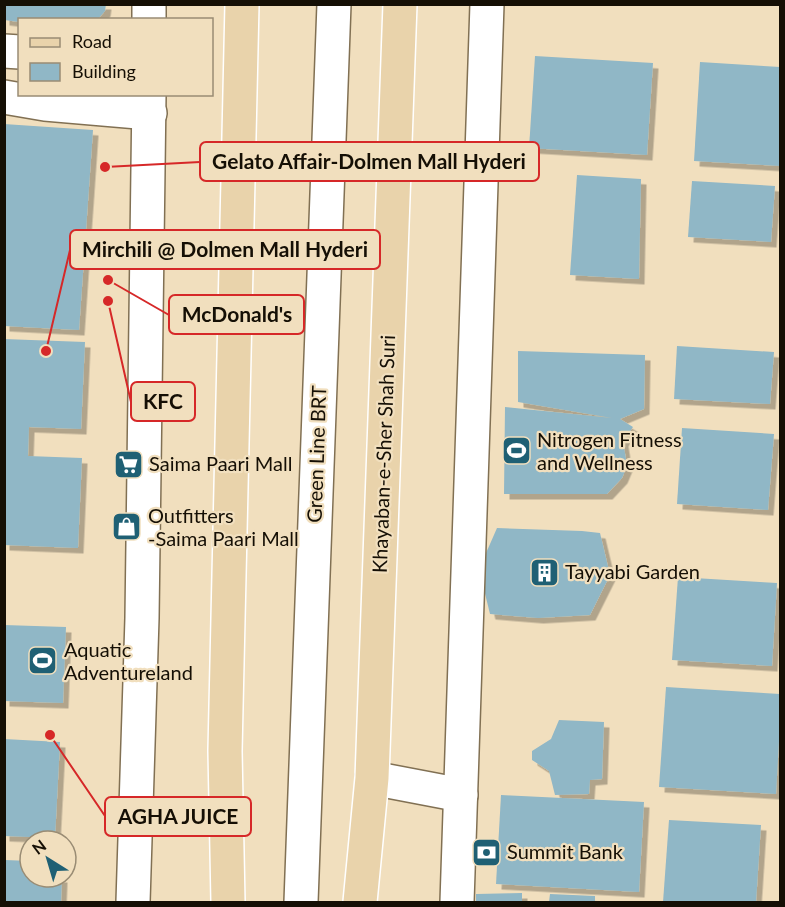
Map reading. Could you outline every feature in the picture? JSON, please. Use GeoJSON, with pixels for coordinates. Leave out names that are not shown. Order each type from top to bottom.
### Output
{"type":"FeatureCollection","features":[{"type":"Feature","properties":{"kind":"main road"},"geometry":{"type":"LineString","coordinates":[[217,903],[225,752],[242,4]]}},
{"type":"Feature","properties":{"kind":"main road","name":"Khayaban-e-Sher Shah Suri"},"geometry":{"type":"LineString","coordinates":[[360,903],[372,778],[400,4]]}},
{"type":"Feature","properties":{"kind":"main road"},"geometry":{"type":"LineString","coordinates":[[225,752],[228,903]]}},
{"type":"Feature","properties":{"kind":"main road"},"geometry":{"type":"LineString","coordinates":[[368,903],[369,813]]}},
{"type":"Feature","properties":{"kind":"street","name":"Green Line BRT"},"geometry":{"type":"LineString","coordinates":[[301,903],[334,4]]}},
{"type":"Feature","properties":{"kind":"street"},"geometry":{"type":"LineString","coordinates":[[457,903],[487,4]]}},
{"type":"Feature","properties":{"kind":"street"},"geometry":{"type":"LineString","coordinates":[[4,97],[45,104],[149,104],[142,618],[133,903]]}},
{"type":"Feature","properties":{"kind":"street"},"geometry":{"type":"LineString","coordinates":[[372,778],[461,795]]}},
{"type":"Feature","properties":{"kind":"building"},"geometry":{"type":"Polygon","coordinates":[[[4,4],[106,4],[105,11],[99,18],[18,18],[18,22],[4,20],[4,4]]]}},
{"type":"Feature","properties":{"kind":"building"},"geometry":{"type":"Polygon","coordinates":[[[535,56],[653,63],[647,155],[529,148],[535,56]]]}},
{"type":"Feature","properties":{"kind":"building"},"geometry":{"type":"Polygon","coordinates":[[[700,62],[780,67],[780,166],[694,161],[700,62]]]}},
{"type":"Feature","properties":{"kind":"building"},"geometry":{"type":"Polygon","coordinates":[[[4,124],[93,130],[79,330],[4,326],[4,124]]]}},
{"type":"Feature","properties":{"kind":"building"},"geometry":{"type":"Polygon","coordinates":[[[577,175],[641,179],[639,279],[570,275],[577,175]]]}},
{"type":"Feature","properties":{"kind":"building"},"geometry":{"type":"Polygon","coordinates":[[[692,181],[775,186],[771,242],[688,237],[692,181]]]}},
{"type":"Feature","properties":{"kind":"building"},"geometry":{"type":"Polygon","coordinates":[[[4,339],[85,342],[81,429],[29,427],[28,456],[82,458],[78,548],[4,545],[4,339]]]}},
{"type":"Feature","properties":{"kind":"building"},"geometry":{"type":"Polygon","coordinates":[[[677,346],[774,352],[770,404],[674,399],[677,346]]]}},
{"type":"Feature","properties":{"kind":"building"},"geometry":{"type":"Polygon","coordinates":[[[518,351],[645,355],[644,409],[620,419],[633,427],[623,441],[627,466],[622,478],[607,494],[504,494],[505,407],[612,418],[518,402],[518,351]]]}},
{"type":"Feature","properties":{"kind":"building"},"geometry":{"type":"Polygon","coordinates":[[[682,428],[774,434],[768,510],[677,504],[682,428]]]}},
{"type":"Feature","properties":{"kind":"building","name":"Tayyabi Garden"},"geometry":{"type":"Polygon","coordinates":[[[497,528],[600,533],[610,575],[590,615],[538,618],[490,614],[479,569],[497,528]]]}},
{"type":"Feature","properties":{"kind":"building"},"geometry":{"type":"Polygon","coordinates":[[[678,577],[777,583],[772,666],[672,660],[678,577]]]}},
{"type":"Feature","properties":{"kind":"building"},"geometry":{"type":"Polygon","coordinates":[[[4,625],[66,627],[63,703],[4,701],[4,625]]]}},
{"type":"Feature","properties":{"kind":"building"},"geometry":{"type":"Polygon","coordinates":[[[666,687],[780,694],[776,794],[659,787],[666,687]]]}},
{"type":"Feature","properties":{"kind":"building"},"geometry":{"type":"Polygon","coordinates":[[[559,720],[604,722],[602,779],[590,780],[589,794],[555,795],[549,771],[532,760],[532,751],[551,739],[559,720]]]}},
{"type":"Feature","properties":{"kind":"building"},"geometry":{"type":"Polygon","coordinates":[[[4,739],[60,742],[55,829],[18,829],[18,837],[4,836],[4,739]]]}},
{"type":"Feature","properties":{"kind":"building"},"geometry":{"type":"Polygon","coordinates":[[[501,795],[644,802],[639,892],[496,884],[501,795]]]}},
{"type":"Feature","properties":{"kind":"building"},"geometry":{"type":"Polygon","coordinates":[[[669,820],[761,825],[756,902],[663,902],[669,820]]]}},
{"type":"Feature","properties":{"kind":"building"},"geometry":{"type":"Polygon","coordinates":[[[5,860],[18,861],[18,889],[62,889],[61,902],[5,902],[5,860]]]}},
{"type":"Feature","properties":{"kind":"building"},"geometry":{"type":"Polygon","coordinates":[[[522,893],[522,902],[476,902],[476,894],[522,893]]]}},
{"type":"Feature","properties":{"kind":"building"},"geometry":{"type":"Polygon","coordinates":[[[550,894],[595,896],[595,902],[549,902],[550,894]]]}},
{"type":"Feature","properties":{"kind":"place","name":"Gelato Affair-Dolmen Mall Hyderi"},"geometry":{"type":"Point","coordinates":[105,167]}},
{"type":"Feature","properties":{"kind":"place","name":"McDonald's"},"geometry":{"type":"Point","coordinates":[108,280]}},
{"type":"Feature","properties":{"kind":"place","name":"KFC"},"geometry":{"type":"Point","coordinates":[108,301]}},
{"type":"Feature","properties":{"kind":"place","name":"Mirchili @ Dolmen Mall Hyderi"},"geometry":{"type":"Point","coordinates":[46,351]}},
{"type":"Feature","properties":{"kind":"place","name":"Nitrogen Fitness and Wellness"},"geometry":{"type":"Point","coordinates":[516,451]}},
{"type":"Feature","properties":{"kind":"place","name":"Saima Paari Mall"},"geometry":{"type":"Point","coordinates":[128,464]}},
{"type":"Feature","properties":{"kind":"place","name":"Outfitters -Saima Paari Mall"},"geometry":{"type":"Point","coordinates":[127,527]}},
{"type":"Feature","properties":{"kind":"place","name":"Tayyabi Garden"},"geometry":{"type":"Point","coordinates":[544,572]}},
{"type":"Feature","properties":{"kind":"place","name":"Aquatic Adventureland"},"geometry":{"type":"Point","coordinates":[43,661]}},
{"type":"Feature","properties":{"kind":"place","name":"AGHA JUICE"},"geometry":{"type":"Point","coordinates":[50,735]}},
{"type":"Feature","properties":{"kind":"place","name":"Summit Bank"},"geometry":{"type":"Point","coordinates":[486,852]}}]}
